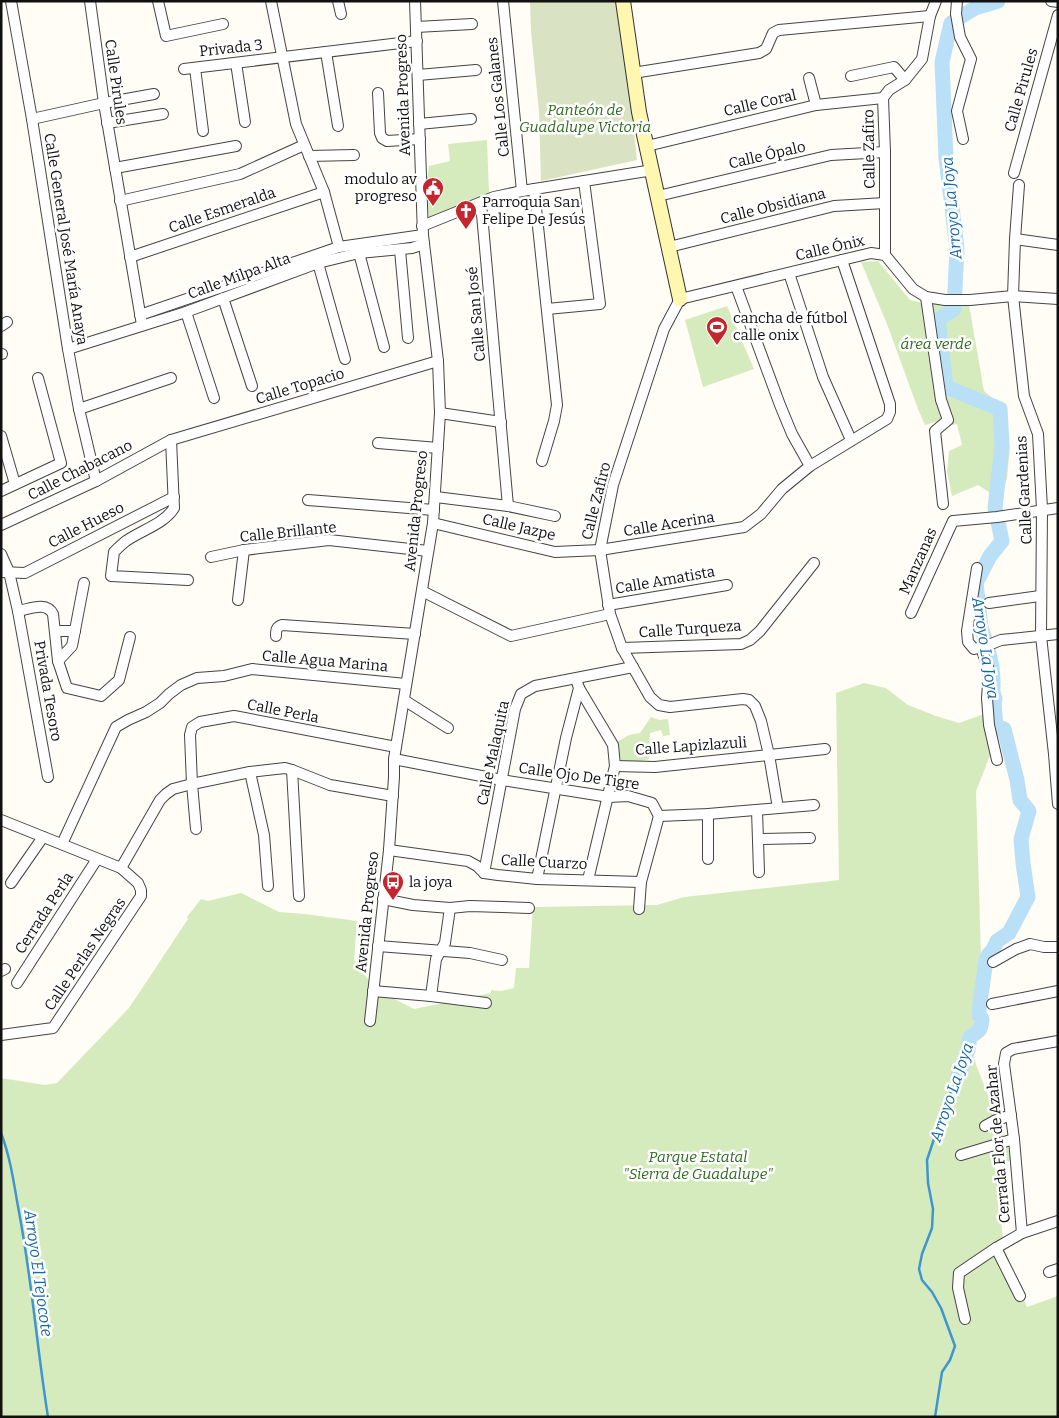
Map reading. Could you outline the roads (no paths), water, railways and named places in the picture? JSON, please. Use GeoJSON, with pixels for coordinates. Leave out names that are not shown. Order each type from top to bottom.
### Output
{"type":"FeatureCollection","features":[{"type":"Feature","properties":{"kind":"main road"},"geometry":{"type":"LineString","coordinates":[[624,1],[633,73],[646,146],[653,170],[680,299]]}},
{"type":"Feature","properties":{"kind":"street","name":"Calle General José María Anaya"},"geometry":{"type":"LineString","coordinates":[[11,1],[32,119],[68,349],[79,410],[96,481]]}},
{"type":"Feature","properties":{"kind":"street","name":"Calle Pirules"},"geometry":{"type":"LineString","coordinates":[[90,1],[107,123],[141,320]]}},
{"type":"Feature","properties":{"kind":"street"},"geometry":{"type":"LineString","coordinates":[[158,1],[166,36],[223,24]]}},
{"type":"Feature","properties":{"kind":"street"},"geometry":{"type":"LineString","coordinates":[[271,1],[296,124],[324,192],[339,247]]}},
{"type":"Feature","properties":{"kind":"street"},"geometry":{"type":"LineString","coordinates":[[338,1],[341,14]]}},
{"type":"Feature","properties":{"kind":"street","name":"Avenida Progreso"},"geometry":{"type":"LineString","coordinates":[[370,1022],[389,850],[394,759],[433,523],[440,413],[438,361],[423,235],[415,1]]}},
{"type":"Feature","properties":{"kind":"street","name":"Calle Los Galanes"},"geometry":{"type":"LineString","coordinates":[[503,1],[522,191]]}},
{"type":"Feature","properties":{"kind":"street","name":"Calle Zafiro"},"geometry":{"type":"LineString","coordinates":[[886,255],[885,152],[882,98],[888,90],[905,80],[922,59],[930,16],[936,1]]}},
{"type":"Feature","properties":{"kind":"street"},"geometry":{"type":"LineString","coordinates":[[957,1],[956,14],[960,37],[971,60],[957,111],[963,139]]}},
{"type":"Feature","properties":{"kind":"street"},"geometry":{"type":"LineString","coordinates":[[1051,1],[1058,2]]}},
{"type":"Feature","properties":{"kind":"street","name":"Calle Pirules"},"geometry":{"type":"LineString","coordinates":[[1014,173],[1058,15]]}},
{"type":"Feature","properties":{"kind":"street"},"geometry":{"type":"LineString","coordinates":[[633,73],[759,53],[766,49],[773,33],[778,30],[930,16]]}},
{"type":"Feature","properties":{"kind":"street"},"geometry":{"type":"LineString","coordinates":[[416,26],[472,24]]}},
{"type":"Feature","properties":{"kind":"street","name":"Privada 3"},"geometry":{"type":"LineString","coordinates":[[184,69],[417,41]]}},
{"type":"Feature","properties":{"kind":"street"},"geometry":{"type":"LineString","coordinates":[[326,52],[338,126]]}},
{"type":"Feature","properties":{"kind":"street"},"geometry":{"type":"LineString","coordinates":[[236,63],[246,122]]}},
{"type":"Feature","properties":{"kind":"street"},"geometry":{"type":"LineString","coordinates":[[851,76],[894,67],[905,80]]}},
{"type":"Feature","properties":{"kind":"street"},"geometry":{"type":"LineString","coordinates":[[195,68],[203,131]]}},
{"type":"Feature","properties":{"kind":"street"},"geometry":{"type":"LineString","coordinates":[[418,75],[476,70]]}},
{"type":"Feature","properties":{"kind":"street"},"geometry":{"type":"LineString","coordinates":[[809,78],[816,105]]}},
{"type":"Feature","properties":{"kind":"street"},"geometry":{"type":"LineString","coordinates":[[378,93],[380,133],[382,138],[387,141],[420,140]]}},
{"type":"Feature","properties":{"kind":"street"},"geometry":{"type":"LineString","coordinates":[[32,119],[154,94]]}},
{"type":"Feature","properties":{"kind":"street","name":"Calle Coral"},"geometry":{"type":"LineString","coordinates":[[646,146],[816,105],[882,98]]}},
{"type":"Feature","properties":{"kind":"street"},"geometry":{"type":"LineString","coordinates":[[107,123],[163,114]]}},
{"type":"Feature","properties":{"kind":"street"},"geometry":{"type":"LineString","coordinates":[[419,124],[471,118]]}},
{"type":"Feature","properties":{"kind":"street","name":"Calle Esmeralda"},"geometry":{"type":"LineString","coordinates":[[120,201],[240,174],[304,144]]}},
{"type":"Feature","properties":{"kind":"street"},"geometry":{"type":"LineString","coordinates":[[115,168],[236,146]]}},
{"type":"Feature","properties":{"kind":"street","name":"Calle Ópalo"},"geometry":{"type":"LineString","coordinates":[[658,196],[831,155],[885,152]]}},
{"type":"Feature","properties":{"kind":"street"},"geometry":{"type":"LineString","coordinates":[[309,156],[354,155]]}},
{"type":"Feature","properties":{"kind":"street","name":"Calle Milpa Alta"},"geometry":{"type":"LineString","coordinates":[[68,349],[339,247],[423,235],[494,197],[653,170]]}},
{"type":"Feature","properties":{"kind":"street"},"geometry":{"type":"LineString","coordinates":[[547,309],[600,304],[584,181]]}},
{"type":"Feature","properties":{"kind":"street"},"geometry":{"type":"LineString","coordinates":[[1013,296],[1019,185]]}},
{"type":"Feature","properties":{"kind":"street"},"geometry":{"type":"LineString","coordinates":[[534,189],[558,405],[542,461]]}},
{"type":"Feature","properties":{"kind":"street","name":"Calle Esmeralda"},"geometry":{"type":"LineString","coordinates":[[130,257],[324,192]]}},
{"type":"Feature","properties":{"kind":"street","name":"Calle San José"},"geometry":{"type":"LineString","coordinates":[[481,203],[508,506]]}},
{"type":"Feature","properties":{"kind":"street","name":"Calle Obsidiana"},"geometry":{"type":"LineString","coordinates":[[669,247],[834,206],[885,203]]}},
{"type":"Feature","properties":{"kind":"street","name":"Calle Milpa Alta"},"geometry":{"type":"LineString","coordinates":[[141,320],[186,312],[318,263],[358,253],[412,248],[423,235]]}},
{"type":"Feature","properties":{"kind":"street"},"geometry":{"type":"LineString","coordinates":[[1015,239],[1058,245]]}},
{"type":"Feature","properties":{"kind":"street"},"geometry":{"type":"LineString","coordinates":[[400,250],[408,338]]}},
{"type":"Feature","properties":{"kind":"street"},"geometry":{"type":"LineString","coordinates":[[358,253],[384,347]]}},
{"type":"Feature","properties":{"kind":"street","name":"Calle Ónix"},"geometry":{"type":"LineString","coordinates":[[680,299],[871,253],[886,255],[913,289],[926,297]]}},
{"type":"Feature","properties":{"kind":"street"},"geometry":{"type":"LineString","coordinates":[[736,286],[780,405],[792,434],[810,466],[887,419],[890,412],[890,404],[842,260]]}},
{"type":"Feature","properties":{"kind":"street"},"geometry":{"type":"LineString","coordinates":[[318,263],[345,359]]}},
{"type":"Feature","properties":{"kind":"street"},"geometry":{"type":"LineString","coordinates":[[789,273],[822,377],[851,440]]}},
{"type":"Feature","properties":{"kind":"street"},"geometry":{"type":"LineString","coordinates":[[943,504],[935,431],[948,420],[941,400],[926,297],[945,300],[1013,296],[1058,299]]}},
{"type":"Feature","properties":{"kind":"street","name":"Calle Gardenias"},"geometry":{"type":"LineString","coordinates":[[1013,296],[1024,396],[1038,434],[1042,509],[1041,636],[1058,804]]}},
{"type":"Feature","properties":{"kind":"street"},"geometry":{"type":"LineString","coordinates":[[223,298],[252,386]]}},
{"type":"Feature","properties":{"kind":"street","name":"Calle Zafiro"},"geometry":{"type":"LineString","coordinates":[[680,299],[664,329],[614,485],[600,550],[609,610],[622,648],[650,697],[659,705],[670,707],[743,699],[749,700],[755,706],[758,714],[769,755]]}},
{"type":"Feature","properties":{"kind":"street"},"geometry":{"type":"LineString","coordinates":[[186,312],[214,398]]}},
{"type":"Feature","properties":{"kind":"street","name":"Calle Topacio"},"geometry":{"type":"LineString","coordinates":[[171,440],[438,361]]}},
{"type":"Feature","properties":{"kind":"street"},"geometry":{"type":"LineString","coordinates":[[1,491],[61,463],[38,378]]}},
{"type":"Feature","properties":{"kind":"street"},"geometry":{"type":"LineString","coordinates":[[79,410],[171,378]]}},
{"type":"Feature","properties":{"kind":"street"},"geometry":{"type":"LineString","coordinates":[[440,413],[501,422]]}},
{"type":"Feature","properties":{"kind":"street"},"geometry":{"type":"LineString","coordinates":[[1,436],[15,484]]}},
{"type":"Feature","properties":{"kind":"street"},"geometry":{"type":"LineString","coordinates":[[171,440],[174,508],[171,514],[126,541],[114,552],[111,576],[188,580]]}},
{"type":"Feature","properties":{"kind":"street","name":"Calle Chabacano"},"geometry":{"type":"LineString","coordinates":[[1,526],[96,481],[171,440]]}},
{"type":"Feature","properties":{"kind":"street"},"geometry":{"type":"LineString","coordinates":[[378,443],[438,448]]}},
{"type":"Feature","properties":{"kind":"street","name":"Calle Acerina"},"geometry":{"type":"LineString","coordinates":[[600,550],[744,527],[761,514],[782,489],[810,466]]}},
{"type":"Feature","properties":{"kind":"street","name":"Calle Hueso"},"geometry":{"type":"LineString","coordinates":[[5,572],[25,573],[174,496]]}},
{"type":"Feature","properties":{"kind":"street"},"geometry":{"type":"LineString","coordinates":[[436,497],[508,506],[555,516]]}},
{"type":"Feature","properties":{"kind":"street"},"geometry":{"type":"LineString","coordinates":[[308,500],[434,510]]}},
{"type":"Feature","properties":{"kind":"street"},"geometry":{"type":"LineString","coordinates":[[1042,509],[1058,508]]}},
{"type":"Feature","properties":{"kind":"street","name":"Manzanas"},"geometry":{"type":"LineString","coordinates":[[911,613],[953,521],[997,517],[1042,509]]}},
{"type":"Feature","properties":{"kind":"street","name":"Calle Jazpe"},"geometry":{"type":"LineString","coordinates":[[433,523],[555,552],[600,550]]}},
{"type":"Feature","properties":{"kind":"street","name":"Calle Brillante"},"geometry":{"type":"LineString","coordinates":[[211,557],[244,550],[329,540],[428,550]]}},
{"type":"Feature","properties":{"kind":"street"},"geometry":{"type":"LineString","coordinates":[[238,600],[244,550]]}},
{"type":"Feature","properties":{"kind":"street","name":"Privada Tesoro"},"geometry":{"type":"LineString","coordinates":[[1,554],[18,611],[48,777]]}},
{"type":"Feature","properties":{"kind":"street","name":"Calle Turqueza"},"geometry":{"type":"LineString","coordinates":[[622,648],[742,644],[760,631],[814,563]]}},
{"type":"Feature","properties":{"kind":"street"},"geometry":{"type":"LineString","coordinates":[[977,568],[967,631],[968,642],[974,649],[1001,640],[1058,634]]}},
{"type":"Feature","properties":{"kind":"street"},"geometry":{"type":"LineString","coordinates":[[58,661],[72,646],[84,583]]}},
{"type":"Feature","properties":{"kind":"street","name":"Calle Amatista"},"geometry":{"type":"LineString","coordinates":[[422,591],[511,636],[609,610],[727,585]]}},
{"type":"Feature","properties":{"kind":"street"},"geometry":{"type":"LineString","coordinates":[[989,603],[1040,596]]}},
{"type":"Feature","properties":{"kind":"street","name":"Privada Tesoro"},"geometry":{"type":"LineString","coordinates":[[18,611],[45,606],[50,608],[53,614],[58,661],[68,688],[101,696],[119,680],[130,637]]}},
{"type":"Feature","properties":{"kind":"street"},"geometry":{"type":"LineString","coordinates":[[276,636],[276,629],[282,625],[415,634]]}},
{"type":"Feature","properties":{"kind":"street"},"geometry":{"type":"LineString","coordinates":[[55,631],[75,631]]}},
{"type":"Feature","properties":{"kind":"street"},"geometry":{"type":"LineString","coordinates":[[984,647],[989,670],[987,698],[989,725],[997,760]]}},
{"type":"Feature","properties":{"kind":"street","name":"Calle Malaquita"},"geometry":{"type":"LineString","coordinates":[[484,873],[515,709],[521,694],[535,686],[578,683],[633,667]]}},
{"type":"Feature","properties":{"kind":"street","name":"Calle Agua Marina"},"geometry":{"type":"LineString","coordinates":[[62,844],[116,727],[160,703],[181,685],[197,678],[224,676],[252,669],[406,684]]}},
{"type":"Feature","properties":{"kind":"street"},"geometry":{"type":"LineString","coordinates":[[536,879],[578,683]]}},
{"type":"Feature","properties":{"kind":"street","name":"Calle Lapizlazuli"},"geometry":{"type":"LineString","coordinates":[[578,683],[613,745],[615,766],[655,767],[825,749]]}},
{"type":"Feature","properties":{"kind":"street"},"geometry":{"type":"LineString","coordinates":[[404,700],[448,728]]}},
{"type":"Feature","properties":{"kind":"street","name":"Calle Perla"},"geometry":{"type":"LineString","coordinates":[[196,829],[190,735],[192,727],[200,722],[234,716],[396,748]]}},
{"type":"Feature","properties":{"kind":"street"},"geometry":{"type":"LineString","coordinates":[[769,755],[778,808]]}},
{"type":"Feature","properties":{"kind":"street","name":"Calle Ojo De Tigre"},"geometry":{"type":"LineString","coordinates":[[394,759],[502,780],[608,797],[628,796],[652,803],[659,816]]}},
{"type":"Feature","properties":{"kind":"street"},"geometry":{"type":"LineString","coordinates":[[588,880],[615,766]]}},
{"type":"Feature","properties":{"kind":"street"},"geometry":{"type":"LineString","coordinates":[[1,820],[121,868],[160,800],[173,789],[250,772],[285,768],[330,785],[393,796]]}},
{"type":"Feature","properties":{"kind":"street"},"geometry":{"type":"LineString","coordinates":[[292,770],[299,896]]}},
{"type":"Feature","properties":{"kind":"street"},"geometry":{"type":"LineString","coordinates":[[250,772],[264,835],[268,886]]}},
{"type":"Feature","properties":{"kind":"street"},"geometry":{"type":"LineString","coordinates":[[639,909],[642,882],[659,816],[814,805]]}},
{"type":"Feature","properties":{"kind":"street"},"geometry":{"type":"LineString","coordinates":[[757,810],[759,872]]}},
{"type":"Feature","properties":{"kind":"street"},"geometry":{"type":"LineString","coordinates":[[708,814],[708,859]]}},
{"type":"Feature","properties":{"kind":"street"},"geometry":{"type":"LineString","coordinates":[[11,883],[43,837]]}},
{"type":"Feature","properties":{"kind":"street"},"geometry":{"type":"LineString","coordinates":[[758,838],[810,838]]}},
{"type":"Feature","properties":{"kind":"street","name":"Calle Cuarzo"},"geometry":{"type":"LineString","coordinates":[[389,850],[468,862],[477,866],[484,873],[536,879],[642,882]]}},
{"type":"Feature","properties":{"kind":"street","name":"Cerrada Perla"},"geometry":{"type":"LineString","coordinates":[[17,983],[97,859]]}},
{"type":"Feature","properties":{"kind":"street","name":"Calle Perlas Negras"},"geometry":{"type":"LineString","coordinates":[[1,1034],[53,1028],[141,896],[138,883],[121,868]]}},
{"type":"Feature","properties":{"kind":"street"},"geometry":{"type":"LineString","coordinates":[[383,898],[413,905],[450,908],[470,906],[529,908]]}},
{"type":"Feature","properties":{"kind":"street"},"geometry":{"type":"LineString","coordinates":[[432,996],[436,959],[445,943],[450,908]]}},
{"type":"Feature","properties":{"kind":"street"},"geometry":{"type":"LineString","coordinates":[[993,962],[1016,949],[1030,944],[1058,947]]}},
{"type":"Feature","properties":{"kind":"street"},"geometry":{"type":"LineString","coordinates":[[378,946],[470,953],[502,960]]}},
{"type":"Feature","properties":{"kind":"street"},"geometry":{"type":"LineString","coordinates":[[373,991],[486,1003]]}},
{"type":"Feature","properties":{"kind":"street"},"geometry":{"type":"LineString","coordinates":[[992,1004],[1058,991]]}},
{"type":"Feature","properties":{"kind":"street","name":"Cerrada Flor de Azahar"},"geometry":{"type":"LineString","coordinates":[[1022,1233],[1014,1139],[1004,1064],[1006,1053],[1013,1049],[1058,1041]]}},
{"type":"Feature","properties":{"kind":"street"},"geometry":{"type":"LineString","coordinates":[[985,1126],[1010,1115]]}},
{"type":"Feature","properties":{"kind":"street"},"geometry":{"type":"LineString","coordinates":[[962,1155],[1014,1139]]}},
{"type":"Feature","properties":{"kind":"street"},"geometry":{"type":"LineString","coordinates":[[965,1319],[958,1288],[958,1273],[1022,1233],[1058,1221]]}},
{"type":"Feature","properties":{"kind":"street"},"geometry":{"type":"LineString","coordinates":[[996,1248],[1020,1296]]}},
{"type":"Feature","properties":{"kind":"waterway","name":"Arroyo La Joya"},"geometry":{"type":"LineString","coordinates":[[957,1078],[968,1050],[970,1037],[978,1032],[981,1026],[982,1019],[979,1015],[979,1010],[986,960],[997,941],[1009,933],[1028,897],[1021,839],[1029,811],[1020,800],[1004,729],[996,726],[992,667],[981,627],[976,583],[990,556],[1002,541],[995,508],[1002,445],[1000,409],[946,387],[938,320],[954,309],[957,249],[946,158],[942,62],[951,23],[975,8],[998,1]]}},
{"type":"Feature","properties":{"kind":"waterway","name":"Arroyo La Joya"},"geometry":{"type":"LineString","coordinates":[[935,1417],[942,1372],[950,1360],[955,1346],[941,1308],[932,1292],[922,1280],[919,1269],[922,1254],[932,1228],[933,1209],[928,1183],[927,1160],[945,1106],[957,1078]]}},
{"type":"Feature","properties":{"kind":"waterway","name":"Arroyo El Tejocote"},"geometry":{"type":"LineString","coordinates":[[1,1133],[10,1162],[24,1238],[48,1417]]}},
{"type":"Feature","properties":{"kind":"place","name":"modulo av progreso"},"geometry":{"type":"Point","coordinates":[433,207]}},
{"type":"Feature","properties":{"kind":"place","name":"Parroquia San Felipe De Jesús"},"geometry":{"type":"Point","coordinates":[466,230]}},
{"type":"Feature","properties":{"kind":"place","name":"cancha de fútbol calle onix"},"geometry":{"type":"Point","coordinates":[717,346]}},
{"type":"Feature","properties":{"kind":"place","name":"la joya"},"geometry":{"type":"Point","coordinates":[393,901]}},
{"type":"Feature","properties":{"kind":"park label","name":"Panteón de Guadalupe Victoria"},"geometry":{"type":"Point","coordinates":[585,118]}},
{"type":"Feature","properties":{"kind":"park label","name":"área verde"},"geometry":{"type":"Point","coordinates":[936,344]}},
{"type":"Feature","properties":{"kind":"park label","name":"Parque Estatal \"Sierra de Guadalupe\""},"geometry":{"type":"Point","coordinates":[698,1166]}}]}
